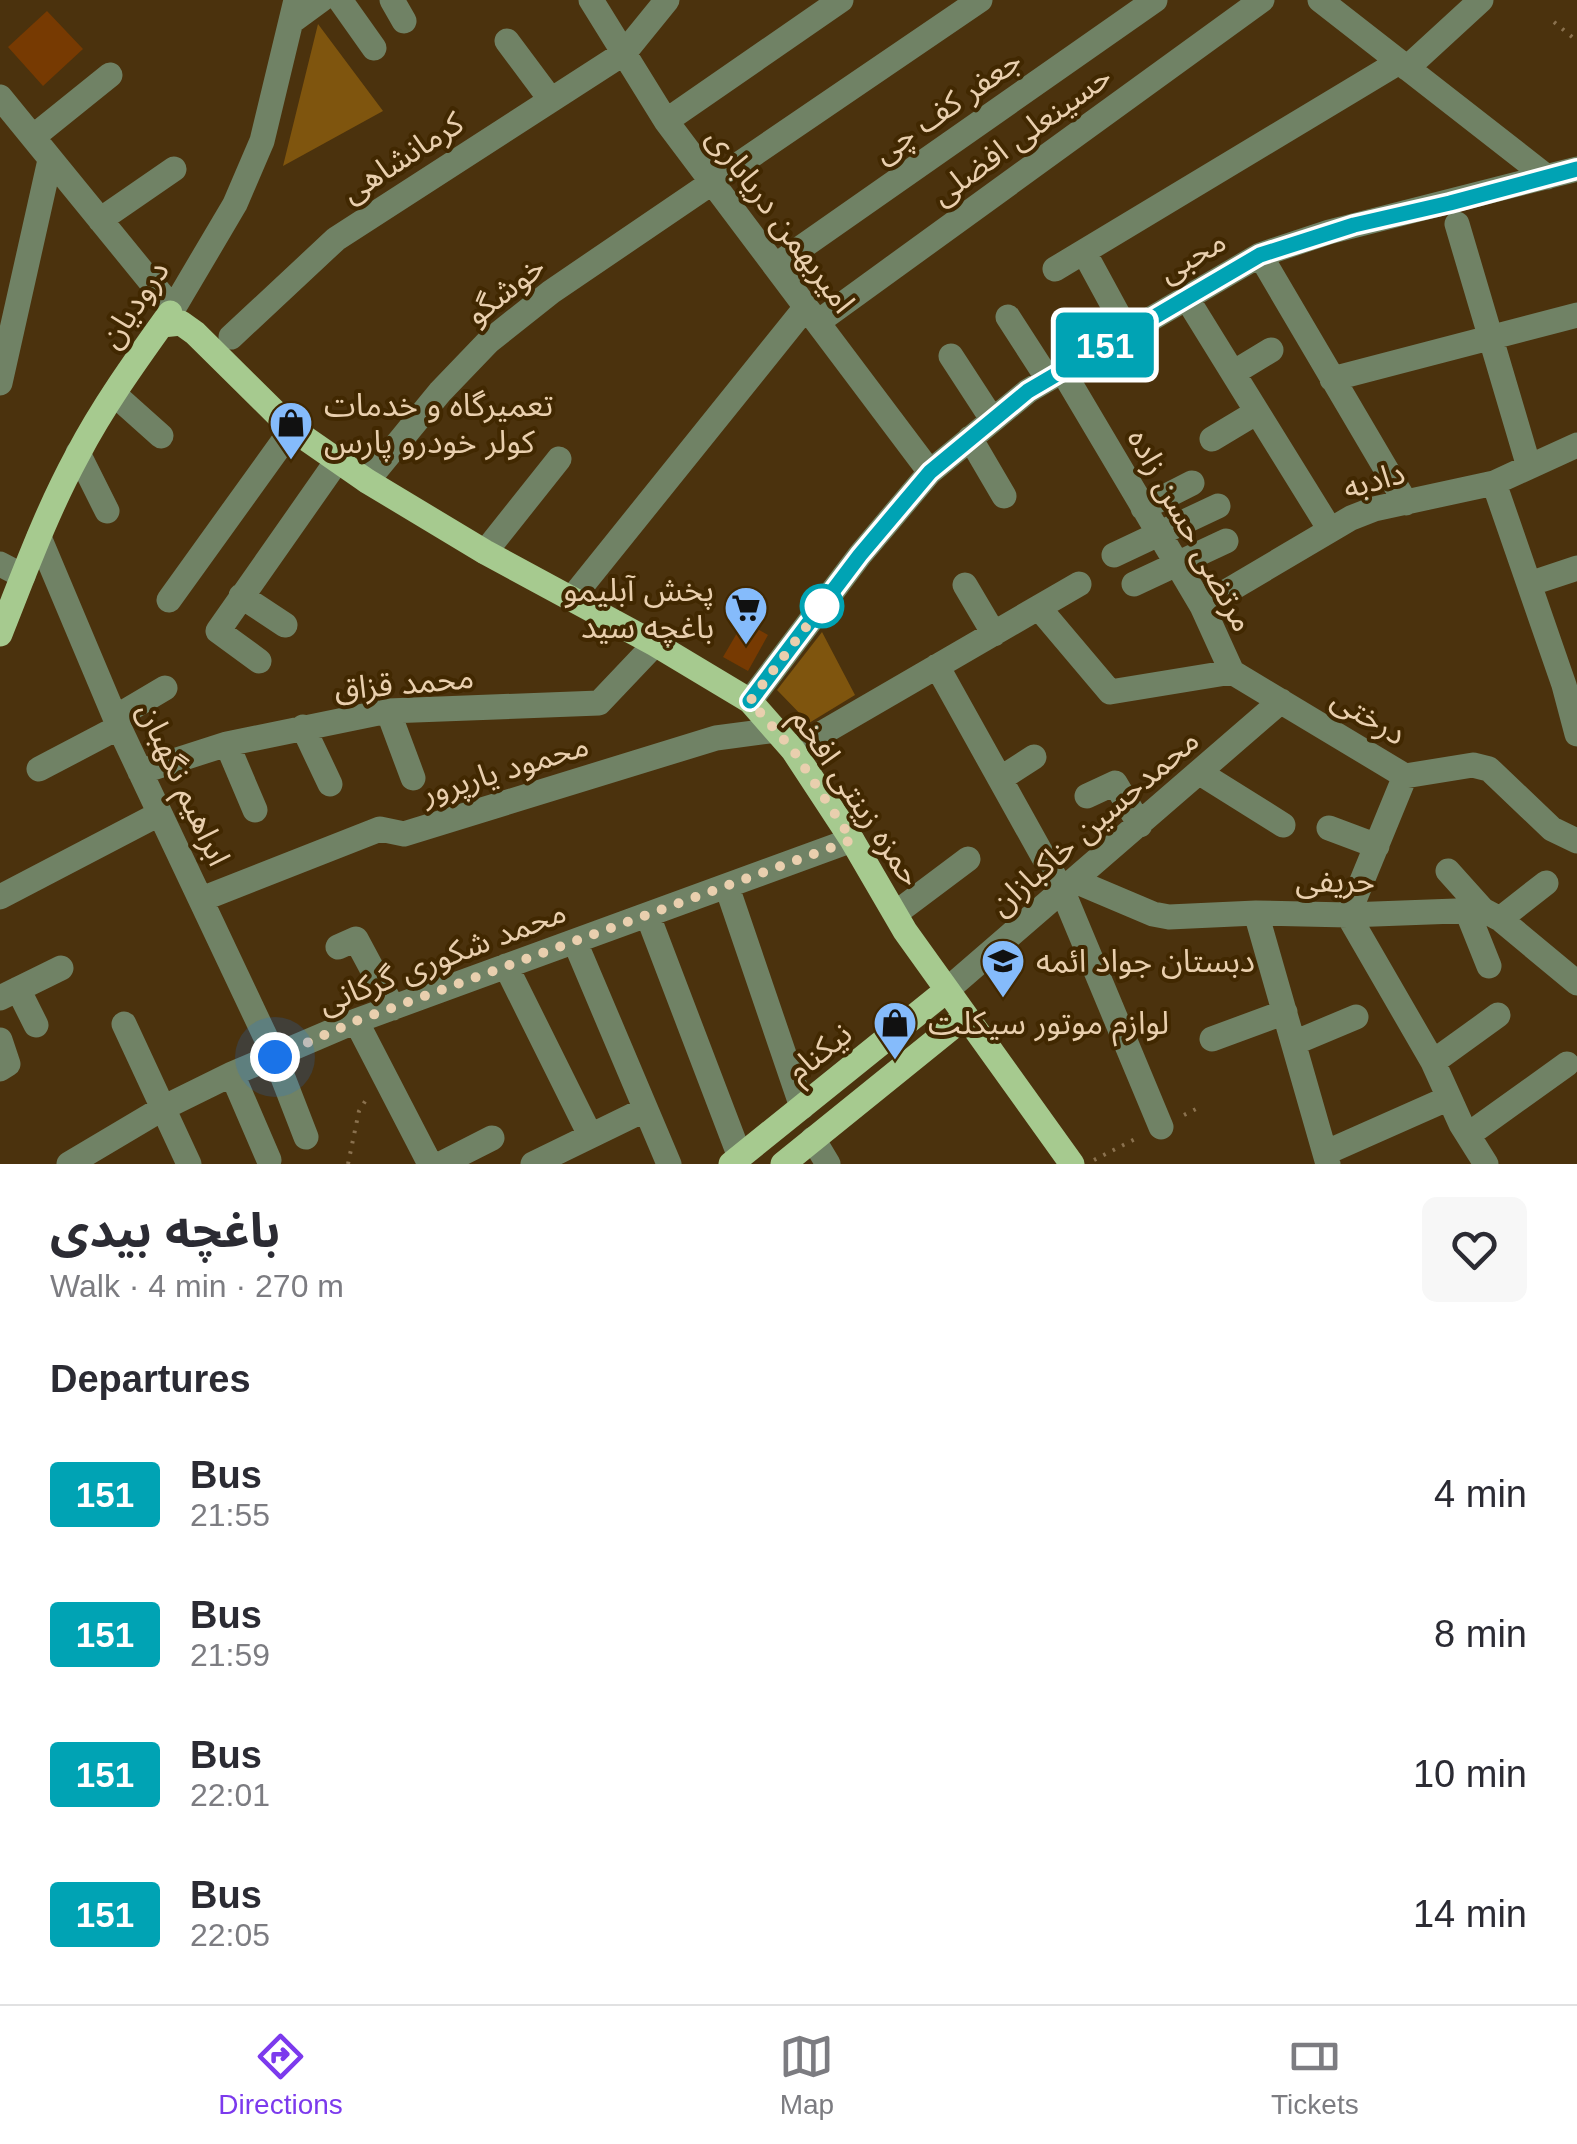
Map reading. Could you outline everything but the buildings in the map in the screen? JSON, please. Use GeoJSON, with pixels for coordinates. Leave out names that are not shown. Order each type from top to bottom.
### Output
{"type":"FeatureCollection","features":[{"type":"Feature","properties":{"kind":"main road","name":"درودیان"},"geometry":{"type":"LineString","coordinates":[[0,634],[12,570],[38,537],[78,453],[114,394],[168,317]]}},
{"type":"Feature","properties":{"kind":"main road","name":"حمزه زینتی افخم"},"geometry":{"type":"LineString","coordinates":[[168,317],[195,333],[292,429],[367,481],[750,701],[785,740],[852,840],[905,931],[1072,1164]]}},
{"type":"Feature","properties":{"kind":"main road","name":"نیکنام"},"geometry":{"type":"LineString","coordinates":[[736,1160],[948,990]]}},
{"type":"Feature","properties":{"kind":"main road","name":"نیکنام"},"geometry":{"type":"LineString","coordinates":[[782,1164],[966,1016]]}},
{"type":"Feature","properties":{"kind":"street"},"geometry":{"type":"LineString","coordinates":[[293,11],[321,0]]}},
{"type":"Feature","properties":{"kind":"street"},"geometry":{"type":"LineString","coordinates":[[340,0],[374,48]]}},
{"type":"Feature","properties":{"kind":"street","name":"امیربهمن دریاباری"},"geometry":{"type":"LineString","coordinates":[[590,0],[666,121],[930,472]]}},
{"type":"Feature","properties":{"kind":"street","name":"کرمانشاهی"},"geometry":{"type":"LineString","coordinates":[[231,338],[336,239],[624,53],[667,0]]}},
{"type":"Feature","properties":{"kind":"street"},"geometry":{"type":"LineString","coordinates":[[666,121],[841,0]]}},
{"type":"Feature","properties":{"kind":"street","name":"خوشگو"},"geometry":{"type":"LineString","coordinates":[[367,481],[440,392],[488,342],[551,292],[980,0]]}},
{"type":"Feature","properties":{"kind":"street","name":"جعفر کف چی"},"geometry":{"type":"LineString","coordinates":[[775,266],[1155,0]]}},
{"type":"Feature","properties":{"kind":"street","name":"حسینعلی افضلی"},"geometry":{"type":"LineString","coordinates":[[572,598],[812,315],[1262,0]]}},
{"type":"Feature","properties":{"kind":"street"},"geometry":{"type":"LineString","coordinates":[[1320,0],[1547,177]]}},
{"type":"Feature","properties":{"kind":"street"},"geometry":{"type":"LineString","coordinates":[[1055,269],[1403,65],[1480,0]]}},
{"type":"Feature","properties":{"kind":"street","name":"درودیان"},"geometry":{"type":"LineString","coordinates":[[168,317],[235,204],[262,141],[293,11]]}},
{"type":"Feature","properties":{"kind":"street"},"geometry":{"type":"LineString","coordinates":[[507,41],[551,100]]}},
{"type":"Feature","properties":{"kind":"street"},"geometry":{"type":"LineString","coordinates":[[32,137],[110,75]]}},
{"type":"Feature","properties":{"kind":"street","name":"حمزه زینتی افخم"},"geometry":{"type":"LineString","coordinates":[[0,96],[100,220],[168,317]]}},
{"type":"Feature","properties":{"kind":"street"},"geometry":{"type":"LineString","coordinates":[[0,383],[50,160]]}},
{"type":"Feature","properties":{"kind":"street"},"geometry":{"type":"LineString","coordinates":[[100,220],[174,169]]}},
{"type":"Feature","properties":{"kind":"street","name":"محبی"},"geometry":{"type":"LineString","coordinates":[[750,701],[860,555],[930,472],[992,419],[1055,374],[1260,255],[1346,227],[1577,169]]}},
{"type":"Feature","properties":{"kind":"street"},"geometry":{"type":"LineString","coordinates":[[1456,224],[1530,467]]}},
{"type":"Feature","properties":{"kind":"street"},"geometry":{"type":"LineString","coordinates":[[1084,252],[1127,331]]}},
{"type":"Feature","properties":{"kind":"street"},"geometry":{"type":"LineString","coordinates":[[1260,255],[1406,503]]}},
{"type":"Feature","properties":{"kind":"street"},"geometry":{"type":"LineString","coordinates":[[0,288],[26,269]]}},
{"type":"Feature","properties":{"kind":"street"},"geometry":{"type":"LineString","coordinates":[[1186,297],[1329,528]]}},
{"type":"Feature","properties":{"kind":"street"},"geometry":{"type":"LineString","coordinates":[[1332,379],[1577,315]]}},
{"type":"Feature","properties":{"kind":"street","name":"مرتضی حسن زاده"},"geometry":{"type":"LineString","coordinates":[[1008,316],[1055,374],[1144,508],[1202,606],[1232,672]]}},
{"type":"Feature","properties":{"kind":"street"},"geometry":{"type":"LineString","coordinates":[[1233,373],[1270,350]]}},
{"type":"Feature","properties":{"kind":"street"},"geometry":{"type":"LineString","coordinates":[[951,356],[992,419]]}},
{"type":"Feature","properties":{"kind":"street"},"geometry":{"type":"LineString","coordinates":[[114,394],[161,436]]}},
{"type":"Feature","properties":{"kind":"street"},"geometry":{"type":"LineString","coordinates":[[1212,440],[1257,412]]}},
{"type":"Feature","properties":{"kind":"street"},"geometry":{"type":"LineString","coordinates":[[169,600],[292,429]]}},
{"type":"Feature","properties":{"kind":"street"},"geometry":{"type":"LineString","coordinates":[[970,438],[1004,496]]}},
{"type":"Feature","properties":{"kind":"street","name":"دادبه"},"geometry":{"type":"LineString","coordinates":[[1202,606],[1329,528],[1374,509],[1494,483],[1577,445]]}},
{"type":"Feature","properties":{"kind":"street"},"geometry":{"type":"LineString","coordinates":[[78,453],[107,511]]}},
{"type":"Feature","properties":{"kind":"street"},"geometry":{"type":"LineString","coordinates":[[485,552],[559,458]]}},
{"type":"Feature","properties":{"kind":"street"},"geometry":{"type":"LineString","coordinates":[[260,662],[218,631],[337,461]]}},
{"type":"Feature","properties":{"kind":"street"},"geometry":{"type":"LineString","coordinates":[[1144,508],[1192,483]]}},
{"type":"Feature","properties":{"kind":"street"},"geometry":{"type":"LineString","coordinates":[[1494,483],[1529,584],[1570,683],[1577,734]]}},
{"type":"Feature","properties":{"kind":"street"},"geometry":{"type":"LineString","coordinates":[[1114,555],[1218,506]]}},
{"type":"Feature","properties":{"kind":"street","name":"ابراهیم نگهبان"},"geometry":{"type":"LineString","coordinates":[[38,537],[159,814],[275,1057],[306,1137]]}},
{"type":"Feature","properties":{"kind":"street"},"geometry":{"type":"LineString","coordinates":[[1134,584],[1226,541]]}},
{"type":"Feature","properties":{"kind":"street"},"geometry":{"type":"LineString","coordinates":[[1529,584],[1577,568]]}},
{"type":"Feature","properties":{"kind":"street"},"geometry":{"type":"LineString","coordinates":[[785,740],[937,666],[1080,584]]}},
{"type":"Feature","properties":{"kind":"street"},"geometry":{"type":"LineString","coordinates":[[964,585],[994,634]]}},
{"type":"Feature","properties":{"kind":"street"},"geometry":{"type":"LineString","coordinates":[[242,596],[285,625]]}},
{"type":"Feature","properties":{"kind":"street"},"geometry":{"type":"LineString","coordinates":[[1038,608],[1110,692],[1232,672]]}},
{"type":"Feature","properties":{"kind":"street","name":"محمد قزاق"},"geometry":{"type":"LineString","coordinates":[[140,772],[227,744],[388,711],[599,704],[655,644]]}},
{"type":"Feature","properties":{"kind":"street"},"geometry":{"type":"LineString","coordinates":[[937,666],[1000,779],[1069,887],[1161,1127]]}},
{"type":"Feature","properties":{"kind":"street","name":"درختی"},"geometry":{"type":"LineString","coordinates":[[1232,672],[1406,776],[1473,765],[1489,770],[1552,829],[1577,841]]}},
{"type":"Feature","properties":{"kind":"street"},"geometry":{"type":"LineString","coordinates":[[38,770],[118,722],[165,688]]}},
{"type":"Feature","properties":{"kind":"street","name":"محمدحسین خاکبازان"},"geometry":{"type":"LineString","coordinates":[[948,990],[1281,701]]}},
{"type":"Feature","properties":{"kind":"street"},"geometry":{"type":"LineString","coordinates":[[388,711],[413,778]]}},
{"type":"Feature","properties":{"kind":"street"},"geometry":{"type":"LineString","coordinates":[[304,727],[330,784]]}},
{"type":"Feature","properties":{"kind":"street","name":"محمود یارپرور"},"geometry":{"type":"LineString","coordinates":[[202,898],[380,829],[404,834],[716,738],[785,740]]}},
{"type":"Feature","properties":{"kind":"street"},"geometry":{"type":"LineString","coordinates":[[227,744],[255,810]]}},
{"type":"Feature","properties":{"kind":"street"},"geometry":{"type":"LineString","coordinates":[[1000,779],[1034,757]]}},
{"type":"Feature","properties":{"kind":"street"},"geometry":{"type":"LineString","coordinates":[[1200,773],[1283,826]]}},
{"type":"Feature","properties":{"kind":"street"},"geometry":{"type":"LineString","coordinates":[[1406,776],[1348,915],[1433,1062],[1486,1164]]}},
{"type":"Feature","properties":{"kind":"street"},"geometry":{"type":"LineString","coordinates":[[1087,796],[1115,783],[1140,825]]}},
{"type":"Feature","properties":{"kind":"street"},"geometry":{"type":"LineString","coordinates":[[0,897],[159,814]]}},
{"type":"Feature","properties":{"kind":"street"},"geometry":{"type":"LineString","coordinates":[[1329,828],[1377,846]]}},
{"type":"Feature","properties":{"kind":"street","name":"محمد شکوری گرکانی"},"geometry":{"type":"LineString","coordinates":[[68,1164],[165,1107],[356,1021],[852,840]]}},
{"type":"Feature","properties":{"kind":"street"},"geometry":{"type":"LineString","coordinates":[[896,912],[968,859]]}},
{"type":"Feature","properties":{"kind":"street"},"geometry":{"type":"LineString","coordinates":[[1448,871],[1483,913],[1577,983]]}},
{"type":"Feature","properties":{"kind":"street"},"geometry":{"type":"LineString","coordinates":[[1483,913],[1546,883]]}},
{"type":"Feature","properties":{"kind":"street"},"geometry":{"type":"LineString","coordinates":[[727,887],[802,1107]]}},
{"type":"Feature","properties":{"kind":"street","name":"حریفی"},"geometry":{"type":"LineString","coordinates":[[1069,887],[1169,917],[1256,912],[1483,913]]}},
{"type":"Feature","properties":{"kind":"street"},"geometry":{"type":"LineString","coordinates":[[1256,912],[1326,1159],[1449,1098]]}},
{"type":"Feature","properties":{"kind":"street"},"geometry":{"type":"LineString","coordinates":[[1483,913],[1489,966]]}},
{"type":"Feature","properties":{"kind":"street"},"geometry":{"type":"LineString","coordinates":[[648,916],[736,1160]]}},
{"type":"Feature","properties":{"kind":"street"},"geometry":{"type":"LineString","coordinates":[[338,948],[356,939],[393,1008]]}},
{"type":"Feature","properties":{"kind":"street"},"geometry":{"type":"LineString","coordinates":[[575,942],[669,1164]]}},
{"type":"Feature","properties":{"kind":"street"},"geometry":{"type":"LineString","coordinates":[[506,966],[590,1135]]}},
{"type":"Feature","properties":{"kind":"street"},"geometry":{"type":"LineString","coordinates":[[36,1025],[9,993],[61,968]]}},
{"type":"Feature","properties":{"kind":"street"},"geometry":{"type":"LineString","coordinates":[[1212,1039],[1285,1012]]}},
{"type":"Feature","properties":{"kind":"street"},"geometry":{"type":"LineString","coordinates":[[1433,1062],[1498,1015]]}},
{"type":"Feature","properties":{"kind":"street"},"geometry":{"type":"LineString","coordinates":[[1294,1043],[1356,1017]]}},
{"type":"Feature","properties":{"kind":"street"},"geometry":{"type":"LineString","coordinates":[[356,1021],[430,1164]]}},
{"type":"Feature","properties":{"kind":"street"},"geometry":{"type":"LineString","coordinates":[[124,1024],[189,1164]]}},
{"type":"Feature","properties":{"kind":"street"},"geometry":{"type":"LineString","coordinates":[[0,1040],[8,1064],[0,1069]]}},
{"type":"Feature","properties":{"kind":"street"},"geometry":{"type":"LineString","coordinates":[[1468,1135],[1566,1064]]}},
{"type":"Feature","properties":{"kind":"street"},"geometry":{"type":"LineString","coordinates":[[232,1074],[269,1160]]}},
{"type":"Feature","properties":{"kind":"street"},"geometry":{"type":"LineString","coordinates":[[542,1155],[644,1110]]}},
{"type":"Feature","properties":{"kind":"street"},"geometry":{"type":"LineString","coordinates":[[441,1164],[492,1138]]}},
{"type":"Feature","properties":{"kind":"street"},"geometry":{"type":"LineString","coordinates":[[813,1139],[828,1164]]}},
{"type":"Feature","properties":{"kind":"path"},"geometry":{"type":"LineString","coordinates":[[1554,22],[1577,41]]}},
{"type":"Feature","properties":{"kind":"path"},"geometry":{"type":"LineString","coordinates":[[348,1164],[360,1112],[381,1074]]}},
{"type":"Feature","properties":{"kind":"shaded area"},"geometry":{"type":"Polygon","coordinates":[[[318,24],[383,111],[283,166],[318,24]]]}},
{"type":"Feature","properties":{"kind":"shaded area"},"geometry":{"type":"Polygon","coordinates":[[[822,632],[855,695],[809,723],[777,690],[822,632]]]}},
{"type":"Feature","properties":{"kind":"bus line","name":"151"},"geometry":{"type":"LineString","coordinates":[[750,701],[860,555],[930,472],[1028,391],[1260,255],[1379,218],[1577,169]]}},
{"type":"Feature","properties":{"kind":"place","name":"تعمیرگاه و خدمات کولر خودرو پارس"},"geometry":{"type":"Point","coordinates":[291,461]}},
{"type":"Feature","properties":{"kind":"place","name":"پخش آبلیمو باغچه سید"},"geometry":{"type":"Point","coordinates":[746,646]}},
{"type":"Feature","properties":{"kind":"place","name":"دبستان جواد ائمه"},"geometry":{"type":"Point","coordinates":[1003,999]}},
{"type":"Feature","properties":{"kind":"place","name":"لوازم موتور سیکلت"},"geometry":{"type":"Point","coordinates":[895,1061]}},
{"type":"Feature","properties":{"kind":"route"},"geometry":{"type":"LineString","coordinates":[[275,1057],[356,1021],[852,840],[793,750],[750,701],[822,606]]}}]}
